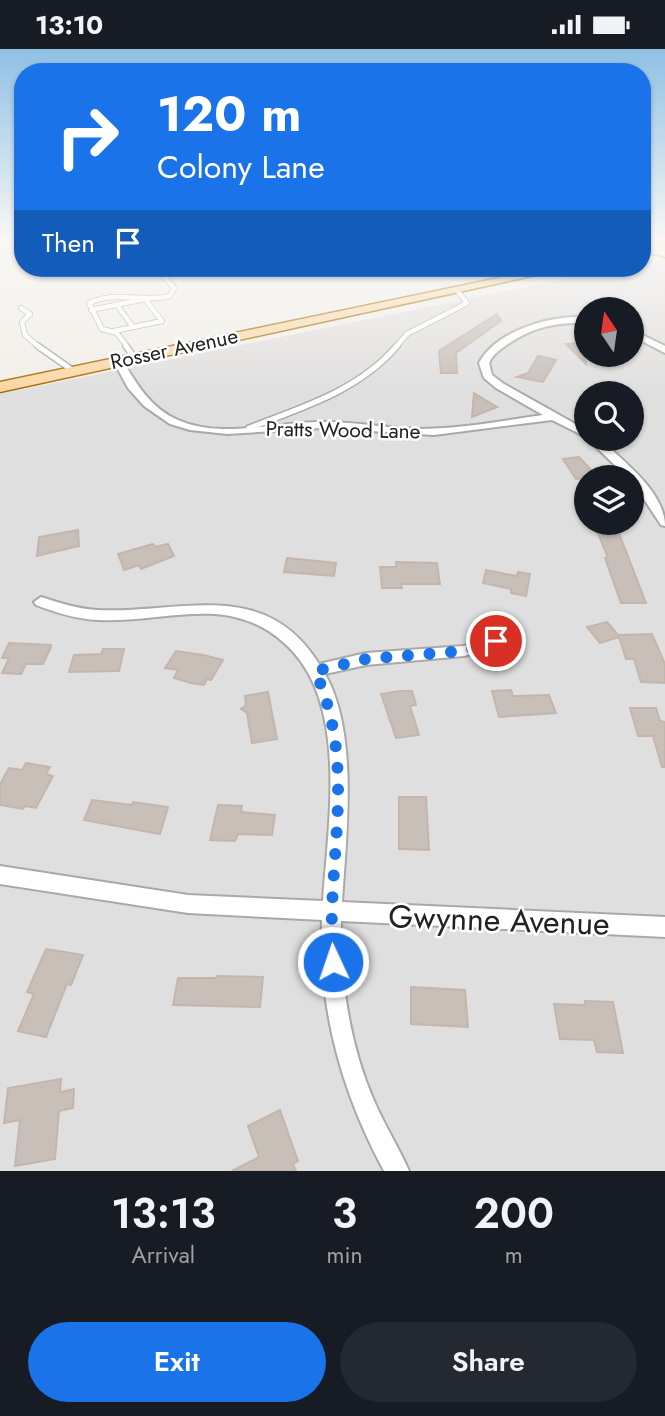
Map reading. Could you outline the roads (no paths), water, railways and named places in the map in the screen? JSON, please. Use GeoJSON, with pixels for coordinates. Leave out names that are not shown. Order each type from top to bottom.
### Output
{"type":"FeatureCollection","features":[{"type":"Feature","properties":{"kind":"main road","name":"Rosser Avenue"},"geometry":{"type":"LineString","coordinates":[[0,387],[446,291]]}},
{"type":"Feature","properties":{"kind":"main road","name":"Rosser Avenue"},"geometry":{"type":"LineString","coordinates":[[0,382],[72,370]]}},
{"type":"Feature","properties":{"kind":"street"},"geometry":{"type":"LineString","coordinates":[[574,320],[552,321],[530,326],[491,352],[484,363],[492,381],[574,428]]}},
{"type":"Feature","properties":{"kind":"street"},"geometry":{"type":"LineString","coordinates":[[644,339],[665,350]]}},
{"type":"Feature","properties":{"kind":"street","name":"Pratts Wood Lane"},"geometry":{"type":"LineString","coordinates":[[118,360],[134,389],[173,421],[209,429],[341,425],[432,432],[555,416]]}},
{"type":"Feature","properties":{"kind":"street"},"geometry":{"type":"LineString","coordinates":[[606,451],[638,481],[665,522]]}},
{"type":"Feature","properties":{"kind":"street"},"geometry":{"type":"LineString","coordinates":[[41,602],[63,611],[92,617],[196,610],[239,612],[273,625],[289,635],[315,671],[326,696],[338,751],[339,810],[332,913],[337,1005],[348,1063],[376,1134],[397,1171]]}},
{"type":"Feature","properties":{"kind":"street"},"geometry":{"type":"LineString","coordinates":[[315,671],[366,659],[464,651],[496,641]]}},
{"type":"Feature","properties":{"kind":"street","name":"Gwynne Avenue"},"geometry":{"type":"LineString","coordinates":[[0,874],[188,904],[665,927]]}},
{"type":"Feature","properties":{"kind":"lane"},"geometry":{"type":"LineString","coordinates":[[91,310],[164,298],[172,291]]}},
{"type":"Feature","properties":{"kind":"lane"},"geometry":{"type":"LineString","coordinates":[[249,428],[331,397],[377,369],[407,334],[467,303],[459,291]]}},
{"type":"Feature","properties":{"kind":"lane"},"geometry":{"type":"LineString","coordinates":[[134,294],[145,299],[162,321],[113,331],[102,329],[91,310],[91,301],[134,294]]}},
{"type":"Feature","properties":{"kind":"lane"},"geometry":{"type":"LineString","coordinates":[[117,305],[133,327]]}},
{"type":"Feature","properties":{"kind":"lane"},"geometry":{"type":"LineString","coordinates":[[21,308],[30,314],[22,322],[25,335],[72,370]]}},
{"type":"Feature","properties":{"kind":"lane"},"geometry":{"type":"LineString","coordinates":[[113,331],[134,357]]}}]}
